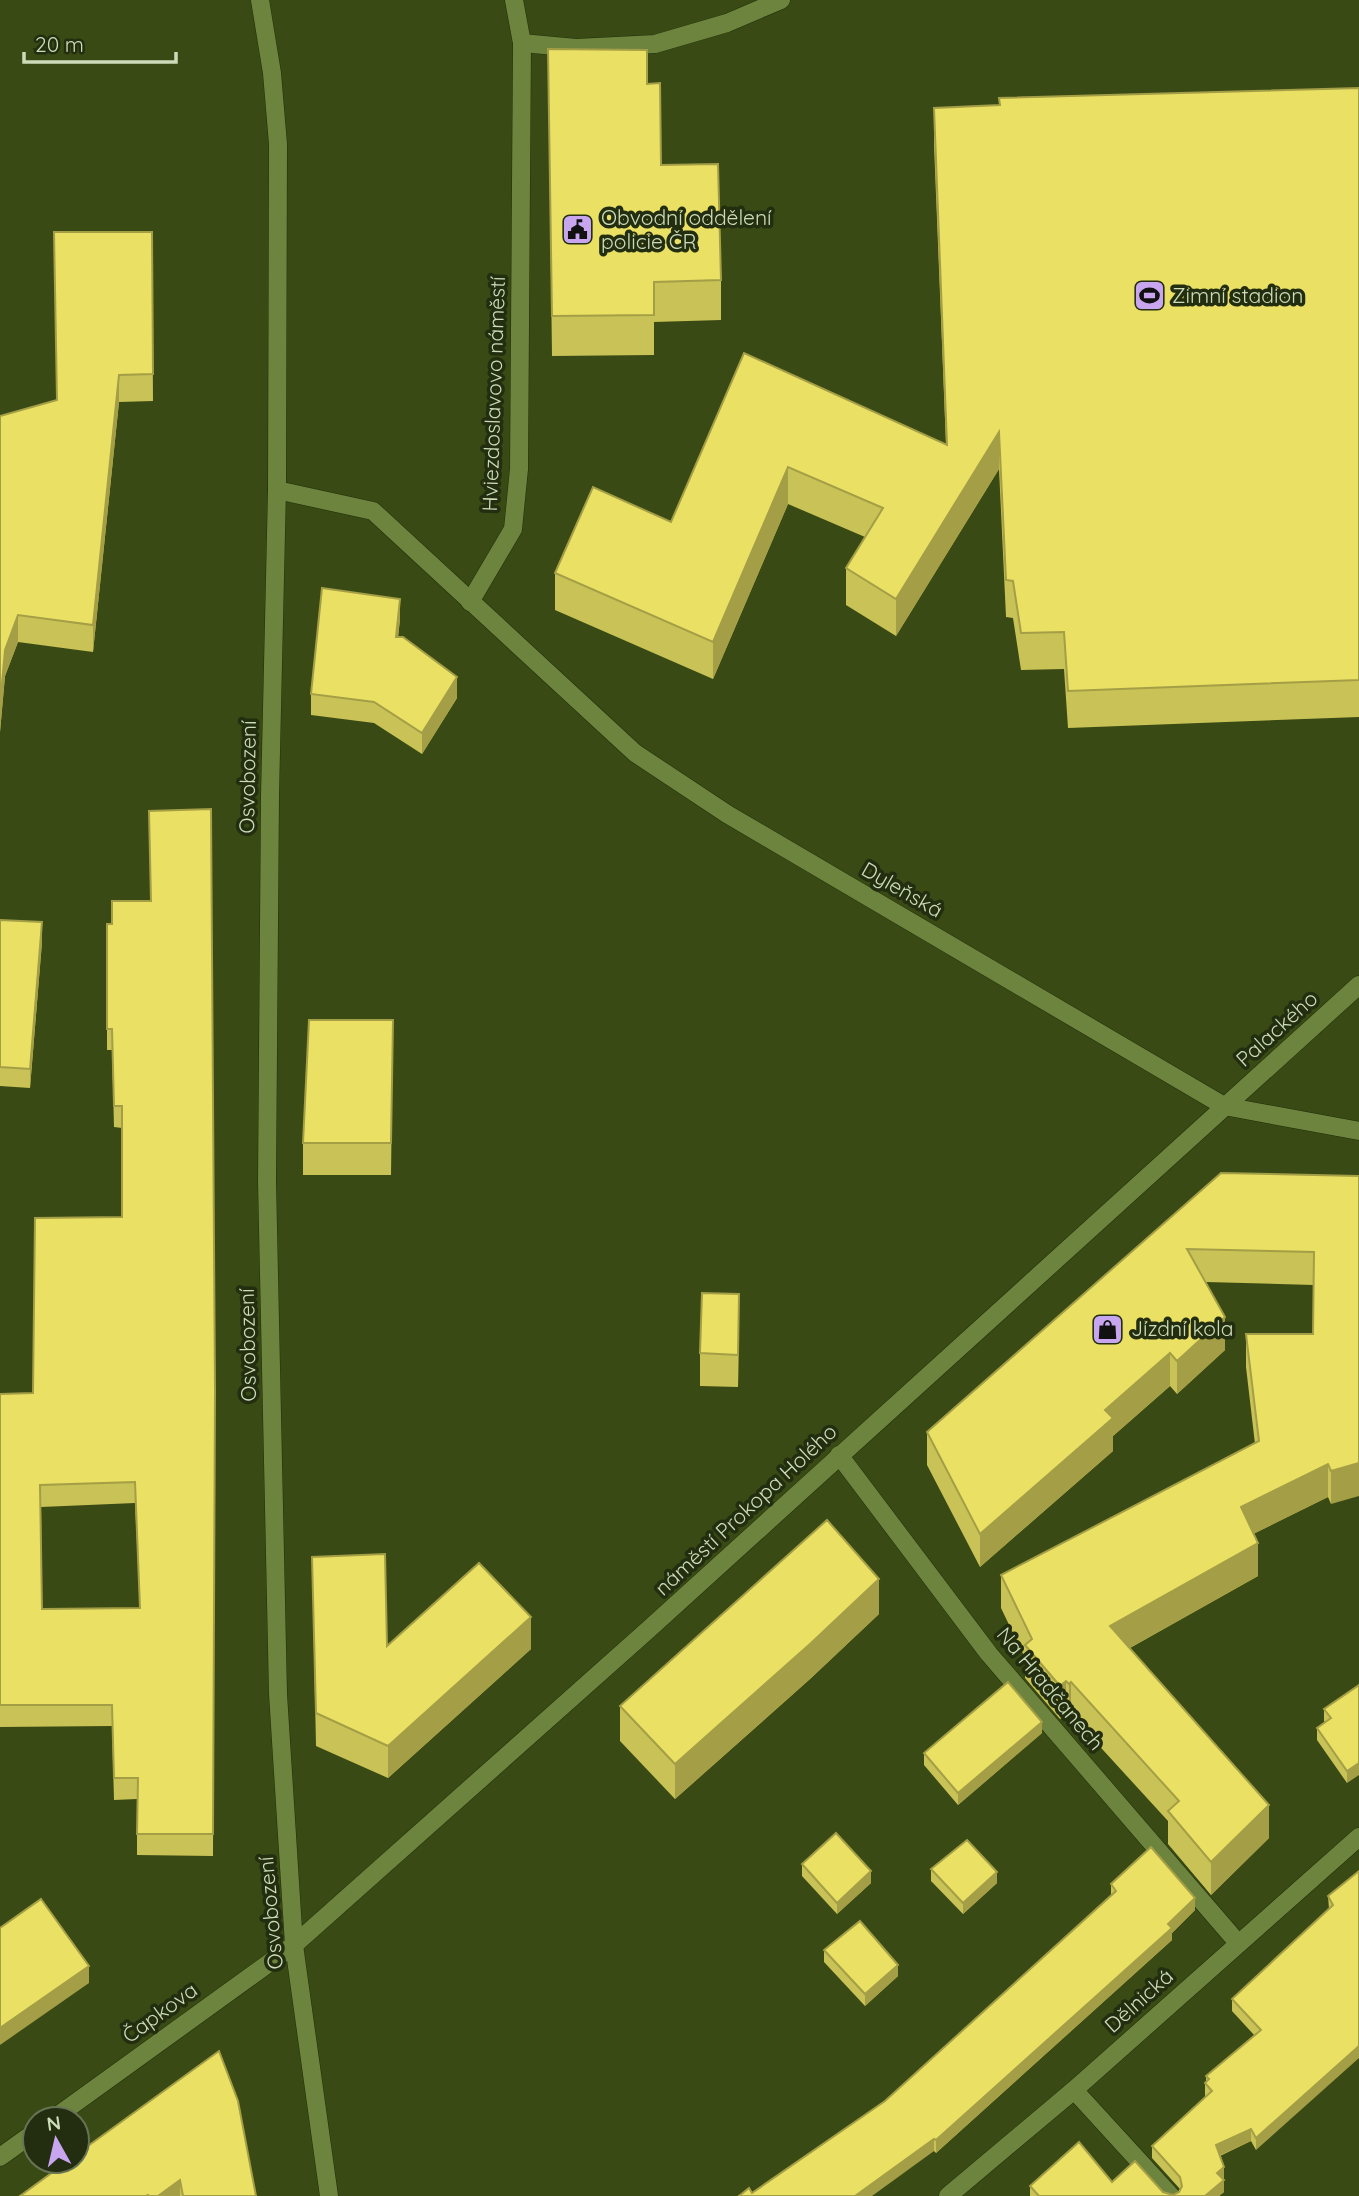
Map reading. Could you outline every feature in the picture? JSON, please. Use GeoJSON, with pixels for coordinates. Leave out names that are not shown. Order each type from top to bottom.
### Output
{"type":"FeatureCollection","features":[{"type":"Feature","properties":{"kind":"street"},"geometry":{"type":"LineString","coordinates":[[260,0],[272,73],[278,144],[277,490],[373,510],[470,602]]}},
{"type":"Feature","properties":{"kind":"street","name":"Hviezdoslavovo náměstí"},"geometry":{"type":"LineString","coordinates":[[470,602],[513,529],[519,469],[522,43],[514,0]]}},
{"type":"Feature","properties":{"kind":"street"},"geometry":{"type":"LineString","coordinates":[[522,43],[576,48],[654,44],[727,23],[781,0]]}},
{"type":"Feature","properties":{"kind":"street","name":"Osvobození"},"geometry":{"type":"LineString","coordinates":[[277,490],[267,1181],[278,1694],[295,1945],[329,2196]]}},
{"type":"Feature","properties":{"kind":"street","name":"Dyleňská"},"geometry":{"type":"LineString","coordinates":[[470,602],[635,753],[727,814],[1224,1106],[1359,1131]]}},
{"type":"Feature","properties":{"kind":"street","name":"Palackého"},"geometry":{"type":"LineString","coordinates":[[1224,1106],[1359,985]]}},
{"type":"Feature","properties":{"kind":"street","name":"náměstí Prokopa Holého"},"geometry":{"type":"LineString","coordinates":[[295,1945],[649,1629],[1224,1106]]}},
{"type":"Feature","properties":{"kind":"street","name":"Na Hradčanech"},"geometry":{"type":"LineString","coordinates":[[839,1455],[989,1654],[1237,1943]]}},
{"type":"Feature","properties":{"kind":"street","name":"Dělnická"},"geometry":{"type":"LineString","coordinates":[[947,2196],[1074,2090],[1359,1837]]}},
{"type":"Feature","properties":{"kind":"street","name":"Čapkova"},"geometry":{"type":"LineString","coordinates":[[72,2105],[295,1945]]}},
{"type":"Feature","properties":{"kind":"street"},"geometry":{"type":"LineString","coordinates":[[1074,2090],[1171,2196]]}},
{"type":"Feature","properties":{"kind":"street"},"geometry":{"type":"LineString","coordinates":[[0,2157],[21,2142]]}},
{"type":"Feature","properties":{"kind":"building"},"geometry":{"type":"Polygon","coordinates":[[[548,49],[647,50],[647,84],[660,83],[661,165],[718,164],[721,280],[654,282],[654,315],[552,316],[548,49]]]}},
{"type":"Feature","properties":{"kind":"building","name":"Zimní stadion"},"geometry":{"type":"Polygon","coordinates":[[[1359,88],[1359,680],[1068,691],[1064,632],[1021,633],[1013,581],[1006,580],[999,432],[896,599],[846,568],[883,508],[788,467],[713,642],[555,573],[593,487],[671,522],[744,353],[947,445],[934,108],[1000,105],[999,98],[1359,88]]]}},
{"type":"Feature","properties":{"kind":"building"},"geometry":{"type":"Polygon","coordinates":[[[54,232],[152,232],[153,374],[119,375],[93,625],[18,615],[5,650],[0,706],[0,416],[57,400],[54,232]]]}},
{"type":"Feature","properties":{"kind":"building"},"geometry":{"type":"Polygon","coordinates":[[[322,588],[400,599],[396,637],[403,637],[457,677],[422,733],[374,702],[311,694],[322,588]]]}},
{"type":"Feature","properties":{"kind":"building"},"geometry":{"type":"Polygon","coordinates":[[[211,809],[215,1390],[213,1834],[137,1834],[138,1778],[114,1778],[112,1705],[0,1705],[0,1394],[33,1393],[35,1218],[122,1217],[122,1106],[114,1106],[112,1029],[107,1029],[107,924],[112,924],[112,901],[151,901],[149,811],[211,809]],[[135,1482],[40,1485],[42,1609],[140,1608],[135,1482]]]}},
{"type":"Feature","properties":{"kind":"building"},"geometry":{"type":"Polygon","coordinates":[[[0,920],[42,922],[30,1069],[0,1067],[0,920]]]}},
{"type":"Feature","properties":{"kind":"building"},"geometry":{"type":"Polygon","coordinates":[[[309,1020],[393,1020],[391,1143],[303,1143],[309,1020]]]}},
{"type":"Feature","properties":{"kind":"building"},"geometry":{"type":"Polygon","coordinates":[[[1221,1173],[1359,1176],[1359,1463],[1331,1471],[1328,1464],[1241,1507],[1258,1543],[1110,1626],[1269,1805],[1211,1862],[1168,1811],[1179,1801],[1071,1682],[1069,1684],[1066,1681],[1060,1686],[1025,1645],[1032,1639],[1001,1575],[1259,1441],[1246,1334],[1313,1334],[1314,1252],[1187,1249],[1225,1317],[1177,1361],[1170,1353],[1105,1410],[1113,1418],[980,1534],[927,1432],[1221,1173]]]}},
{"type":"Feature","properties":{"kind":"building"},"geometry":{"type":"Polygon","coordinates":[[[702,1293],[739,1294],[738,1355],[700,1353],[702,1293]]]}},
{"type":"Feature","properties":{"kind":"building"},"geometry":{"type":"Polygon","coordinates":[[[827,1520],[879,1579],[675,1764],[620,1706],[827,1520]]]}},
{"type":"Feature","properties":{"kind":"building"},"geometry":{"type":"Polygon","coordinates":[[[385,1554],[387,1646],[479,1563],[531,1617],[388,1746],[316,1713],[312,1557],[385,1554]]]}},
{"type":"Feature","properties":{"kind":"building"},"geometry":{"type":"Polygon","coordinates":[[[1008,1682],[1042,1722],[958,1793],[924,1753],[1008,1682]]]}},
{"type":"Feature","properties":{"kind":"building"},"geometry":{"type":"Polygon","coordinates":[[[1359,1685],[1359,1763],[1347,1771],[1317,1728],[1331,1718],[1324,1709],[1359,1685]]]}},
{"type":"Feature","properties":{"kind":"building"},"geometry":{"type":"Polygon","coordinates":[[[836,1833],[871,1871],[837,1903],[802,1864],[836,1833]]]}},
{"type":"Feature","properties":{"kind":"building"},"geometry":{"type":"Polygon","coordinates":[[[967,1840],[997,1872],[963,1903],[931,1869],[967,1840]]]}},
{"type":"Feature","properties":{"kind":"building"},"geometry":{"type":"Polygon","coordinates":[[[1151,1847],[1195,1898],[1168,1924],[1172,1928],[936,2140],[855,2196],[739,2196],[749,2188],[752,2193],[885,2101],[1116,1891],[1111,1884],[1151,1847]]]}},
{"type":"Feature","properties":{"kind":"building"},"geometry":{"type":"Polygon","coordinates":[[[1359,1871],[1359,2046],[1256,2138],[1251,2129],[1216,2145],[1224,2167],[1217,2173],[1224,2180],[1205,2196],[1039,2196],[1030,2186],[1079,2142],[1112,2182],[1135,2161],[1163,2192],[1173,2195],[1179,2192],[1182,2186],[1180,2177],[1152,2146],[1212,2091],[1205,2083],[1209,2079],[1206,2076],[1261,2030],[1232,1999],[1333,1905],[1328,1896],[1359,1871]]]}},
{"type":"Feature","properties":{"kind":"building"},"geometry":{"type":"Polygon","coordinates":[[[41,1899],[89,1966],[0,2028],[0,1928],[41,1899]]]}},
{"type":"Feature","properties":{"kind":"building"},"geometry":{"type":"Polygon","coordinates":[[[860,1921],[898,1965],[865,1994],[824,1950],[860,1921]]]}},
{"type":"Feature","properties":{"kind":"building"},"geometry":{"type":"Polygon","coordinates":[[[219,2051],[238,2101],[256,2196],[183,2196],[180,2180],[158,2196],[20,2196],[49,2175],[91,2175],[91,2144],[219,2051]]]}},
{"type":"Feature","properties":{"kind":"place","name":"Obvodní oddělení policie ČR"},"geometry":{"type":"Point","coordinates":[578,230]}},
{"type":"Feature","properties":{"kind":"place","name":"Zimní stadion"},"geometry":{"type":"Point","coordinates":[1149,296]}},
{"type":"Feature","properties":{"kind":"place","name":"Jízdní kola"},"geometry":{"type":"Point","coordinates":[1108,1329]}}]}
